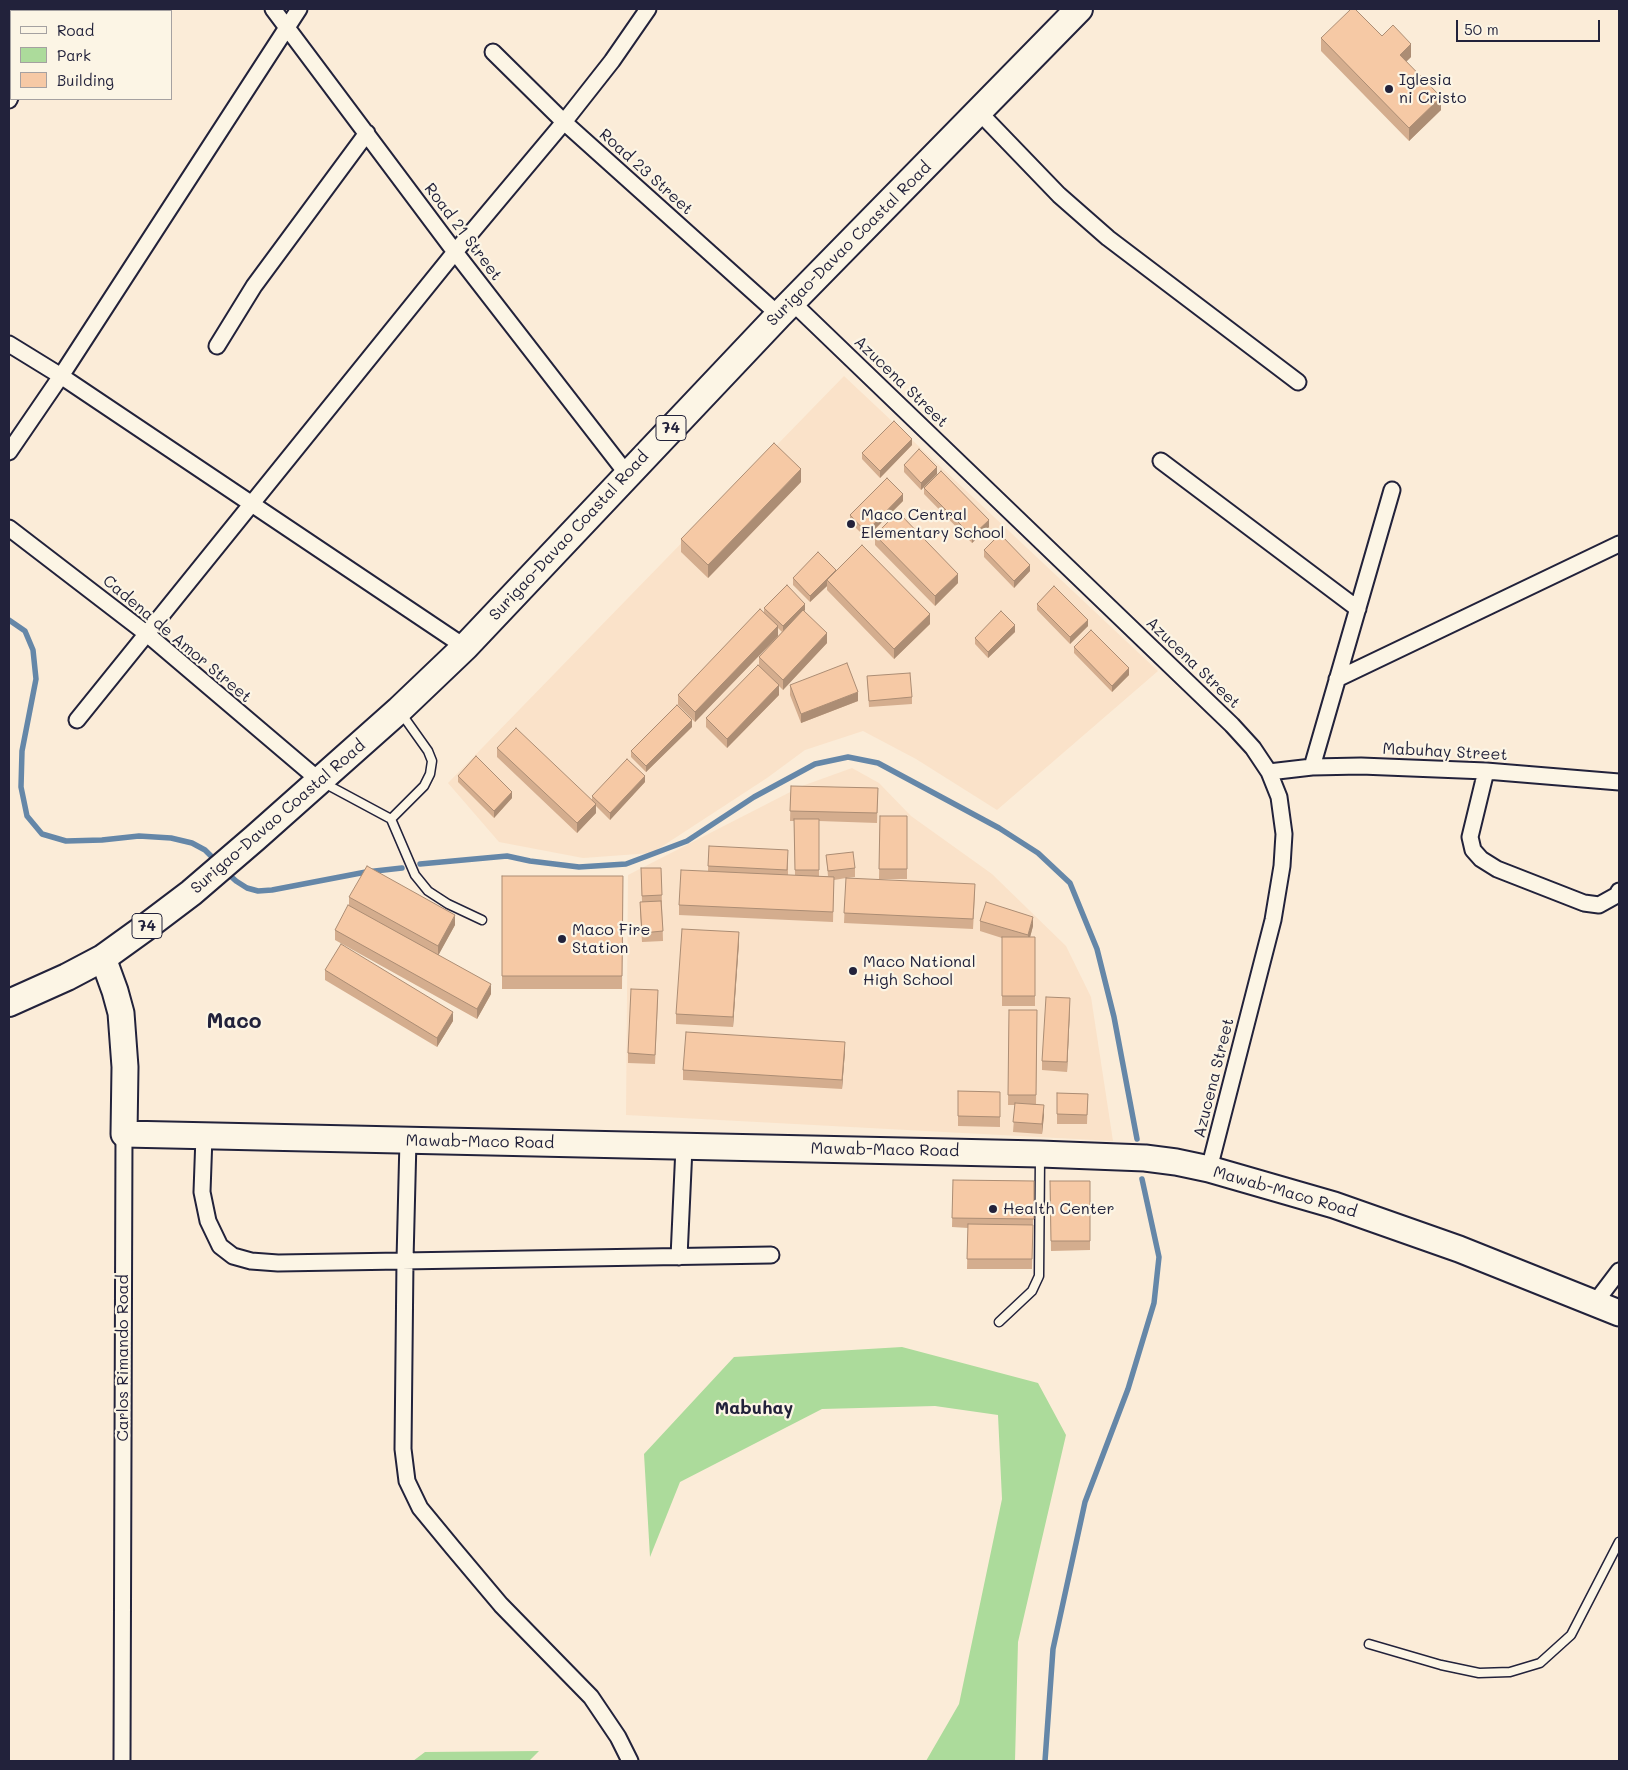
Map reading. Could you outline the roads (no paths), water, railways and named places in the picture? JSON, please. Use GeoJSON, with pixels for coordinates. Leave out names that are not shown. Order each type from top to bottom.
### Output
{"type":"FeatureCollection","features":[{"type":"Feature","properties":{"kind":"highway","name":"Surigao-Davao Coastal Road"},"geometry":{"type":"LineString","coordinates":[[9,1002],[68,977],[103,958],[191,893],[400,710],[465,647],[785,309],[1079,9]]}},
{"type":"Feature","properties":{"kind":"main road","name":"Carlos Rimando Road"},"geometry":{"type":"LineString","coordinates":[[103,958],[121,1013],[124,1040],[124,1134]]}},
{"type":"Feature","properties":{"kind":"main road","name":"Mawab-Maco Road"},"geometry":{"type":"LineString","coordinates":[[124,1134],[1040,1154],[1145,1158],[1209,1169],[1343,1208],[1459,1249],[1619,1313]]}},
{"type":"Feature","properties":{"kind":"street","name":"Road 21 Street"},"geometry":{"type":"LineString","coordinates":[[273,9],[455,252],[627,474]]}},
{"type":"Feature","properties":{"kind":"street"},"geometry":{"type":"LineString","coordinates":[[9,452],[61,376],[298,9]]}},
{"type":"Feature","properties":{"kind":"street"},"geometry":{"type":"LineString","coordinates":[[77,720],[455,252],[564,122],[612,61],[648,9]]}},
{"type":"Feature","properties":{"kind":"street","name":"Road 23 Street"},"geometry":{"type":"LineString","coordinates":[[493,52],[564,122],[785,309]]}},
{"type":"Feature","properties":{"kind":"street"},"geometry":{"type":"LineString","coordinates":[[979,112],[1059,195],[1108,238],[1298,382]]}},
{"type":"Feature","properties":{"kind":"street"},"geometry":{"type":"LineString","coordinates":[[217,346],[254,286],[367,133]]}},
{"type":"Feature","properties":{"kind":"street","name":"Azucena Street"},"geometry":{"type":"LineString","coordinates":[[785,309],[1232,725],[1253,748],[1269,772],[1279,797],[1284,834],[1282,866],[1273,920],[1209,1169]]}},
{"type":"Feature","properties":{"kind":"street"},"geometry":{"type":"LineString","coordinates":[[9,344],[61,376],[465,647]]}},
{"type":"Feature","properties":{"kind":"street"},"geometry":{"type":"LineString","coordinates":[[1161,461],[1358,609]]}},
{"type":"Feature","properties":{"kind":"street"},"geometry":{"type":"LineString","coordinates":[[1312,767],[1392,490]]}},
{"type":"Feature","properties":{"kind":"street","name":"Cadena de Amor Street"},"geometry":{"type":"LineString","coordinates":[[9,528],[147,634],[320,781]]}},
{"type":"Feature","properties":{"kind":"street"},"geometry":{"type":"LineString","coordinates":[[1338,679],[1619,544]]}},
{"type":"Feature","properties":{"kind":"street","name":"Mabuhay Street"},"geometry":{"type":"LineString","coordinates":[[1269,772],[1312,767],[1361,766],[1486,770],[1619,782]]}},
{"type":"Feature","properties":{"kind":"street"},"geometry":{"type":"LineString","coordinates":[[1486,770],[1470,837],[1473,850],[1482,859],[1497,869],[1584,903],[1599,905],[1616,895],[1619,891]]}},
{"type":"Feature","properties":{"kind":"street","name":"Carlos Rimando Road"},"geometry":{"type":"LineString","coordinates":[[122,1761],[124,1134]]}},
{"type":"Feature","properties":{"kind":"street"},"geometry":{"type":"LineString","coordinates":[[204,1136],[202,1192],[208,1221],[220,1246],[233,1256],[251,1261],[278,1263],[771,1255]]}},
{"type":"Feature","properties":{"kind":"street"},"geometry":{"type":"LineString","coordinates":[[408,1140],[404,1260],[403,1449],[407,1482],[420,1508],[501,1605],[590,1697],[618,1737],[630,1761]]}},
{"type":"Feature","properties":{"kind":"street"},"geometry":{"type":"LineString","coordinates":[[679,1257],[684,1147]]}},
{"type":"Feature","properties":{"kind":"street"},"geometry":{"type":"LineString","coordinates":[[1594,1304],[1619,1270]]}},
{"type":"Feature","properties":{"kind":"lane"},"geometry":{"type":"LineString","coordinates":[[391,819],[424,786],[430,774],[432,761],[428,751],[400,710]]}},
{"type":"Feature","properties":{"kind":"lane"},"geometry":{"type":"LineString","coordinates":[[320,781],[391,819],[415,875],[428,891],[448,904],[482,920]]}},
{"type":"Feature","properties":{"kind":"lane"},"geometry":{"type":"LineString","coordinates":[[999,1322],[1032,1291],[1039,1276],[1040,1154]]}},
{"type":"Feature","properties":{"kind":"lane"},"geometry":{"type":"LineString","coordinates":[[1369,1644],[1441,1665],[1479,1672],[1510,1672],[1540,1662],[1571,1635],[1619,1542]]}},
{"type":"Feature","properties":{"kind":"waterway"},"geometry":{"type":"LineString","coordinates":[[9,620],[25,631],[33,650],[36,679],[22,751],[21,787],[27,816],[42,834],[66,841],[139,836],[171,838],[192,843],[205,850],[217,862]]}},
{"type":"Feature","properties":{"kind":"waterway"},"geometry":{"type":"LineString","coordinates":[[420,864],[507,856],[579,867],[626,864],[687,841],[754,797],[815,764],[848,757],[878,763],[999,828],[1038,853],[1070,883],[1097,949],[1114,1017],[1137,1139]]}},
{"type":"Feature","properties":{"kind":"waterway"},"geometry":{"type":"LineString","coordinates":[[225,871],[247,888],[258,891],[366,872],[402,868]]}},
{"type":"Feature","properties":{"kind":"waterway"},"geometry":{"type":"LineString","coordinates":[[1045,1761],[1053,1649],[1085,1502],[1128,1389],[1154,1303],[1159,1257],[1142,1179]]}},
{"type":"Feature","properties":{"kind":"place","name":"Iglesia ni Cristo"},"geometry":{"type":"Point","coordinates":[1389,89]}},
{"type":"Feature","properties":{"kind":"place","name":"Maco Central Elementary School"},"geometry":{"type":"Point","coordinates":[851,524]}},
{"type":"Feature","properties":{"kind":"place","name":"Maco Fire Station"},"geometry":{"type":"Point","coordinates":[562,939]}},
{"type":"Feature","properties":{"kind":"place","name":"Maco National High School"},"geometry":{"type":"Point","coordinates":[853,971]}},
{"type":"Feature","properties":{"kind":"place","name":"Health Center"},"geometry":{"type":"Point","coordinates":[993,1209]}},
{"type":"Feature","properties":{"kind":"district","name":"Maco"},"geometry":{"type":"Point","coordinates":[234,1022]}},
{"type":"Feature","properties":{"kind":"district","name":"Mabuhay"},"geometry":{"type":"Point","coordinates":[754,1408]}}]}
